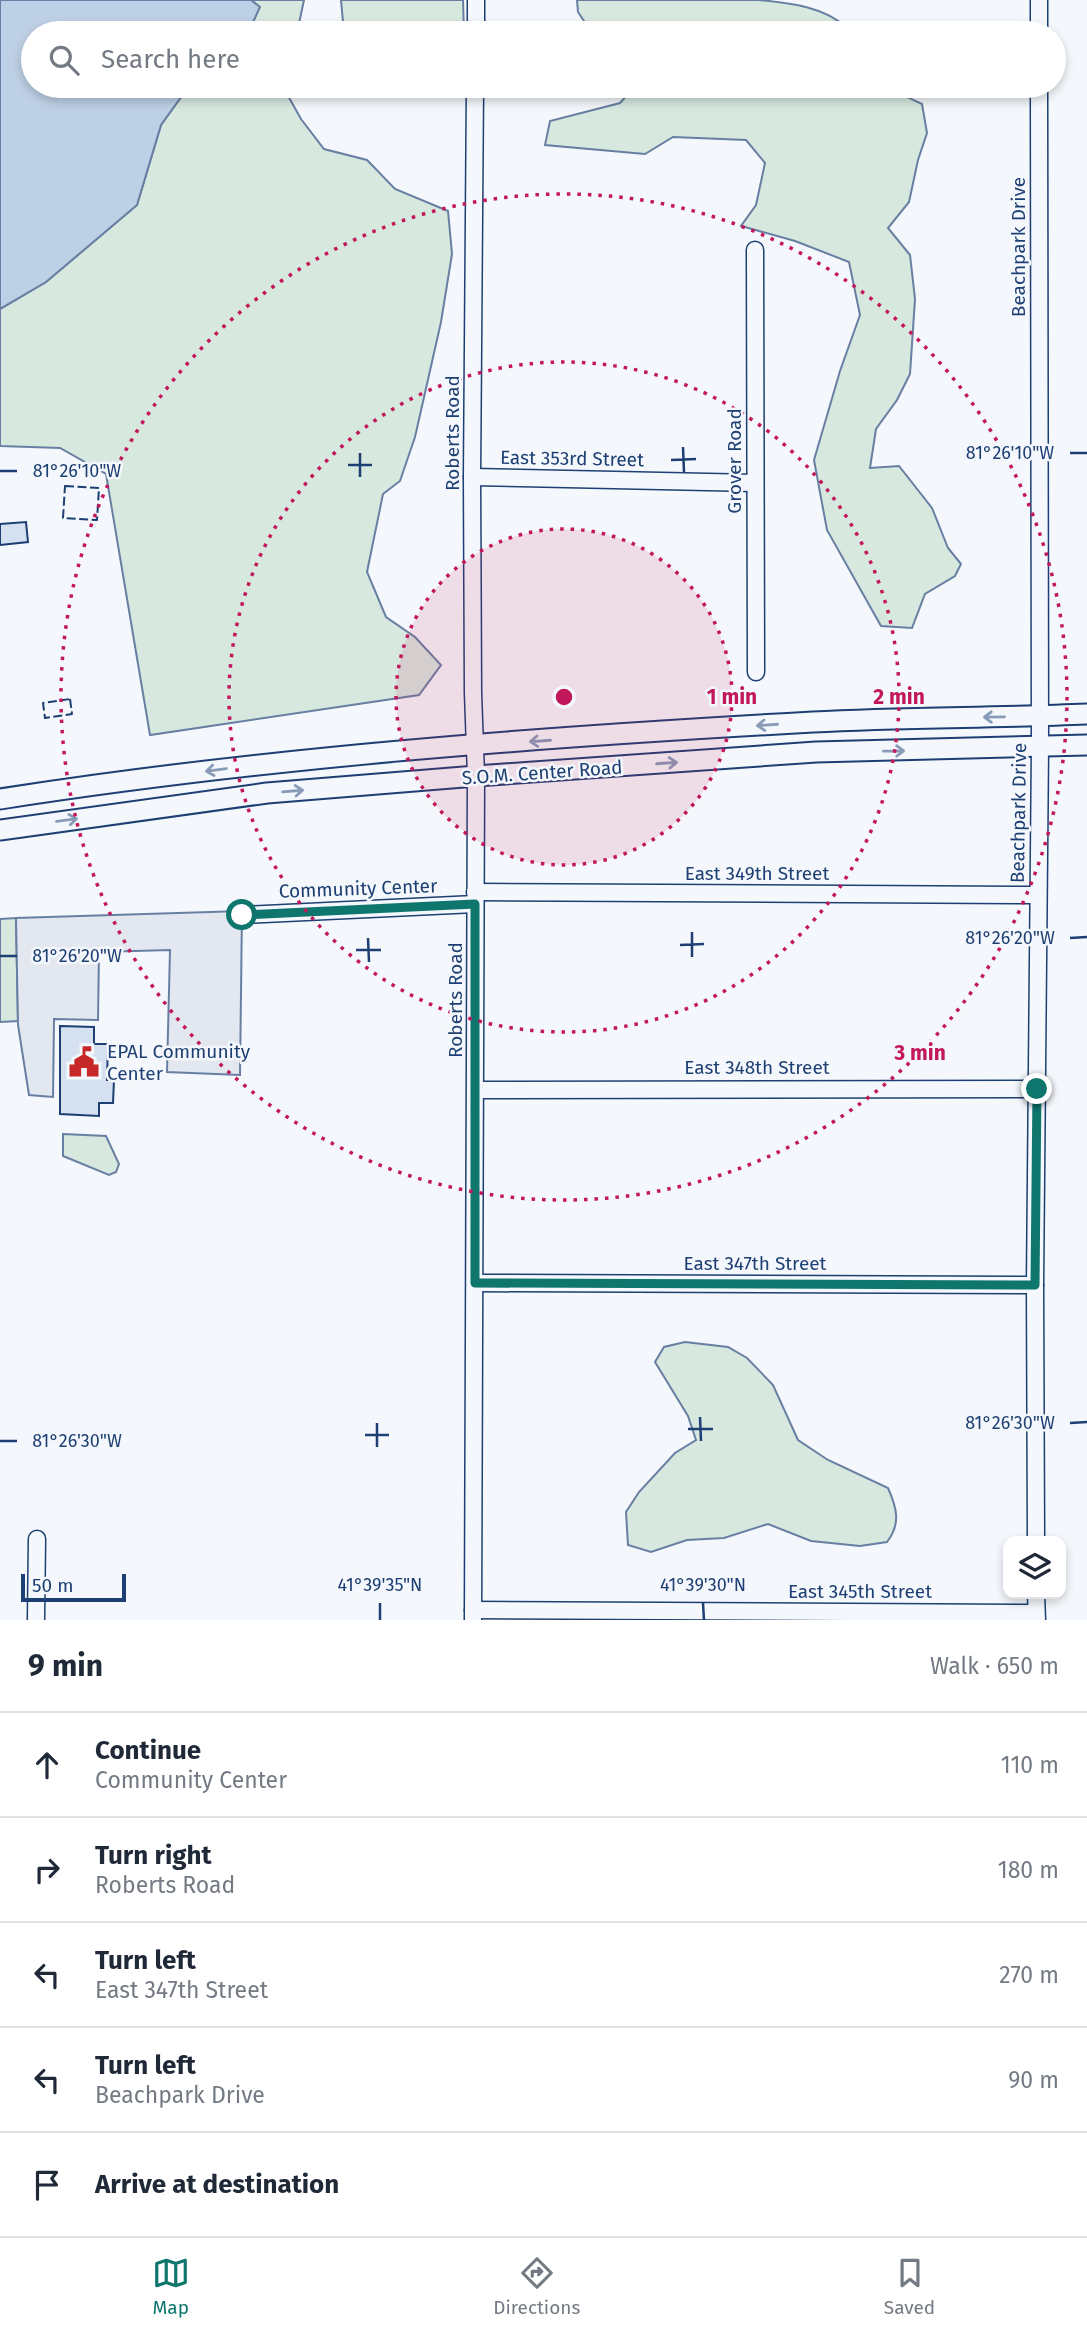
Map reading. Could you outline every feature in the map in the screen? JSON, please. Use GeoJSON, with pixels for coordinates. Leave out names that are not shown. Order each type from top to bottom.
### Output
{"type":"FeatureCollection","features":[{"type":"Feature","properties":{"kind":"main road","name":"S.O.M. Center Road"},"geometry":{"type":"LineString","coordinates":[[0,799],[264,763],[474,746],[815,722],[1087,714]]}},
{"type":"Feature","properties":{"kind":"main road","name":"S.O.M. Center Road"},"geometry":{"type":"LineString","coordinates":[[0,830],[267,793],[477,776],[816,752],[1087,745]]}},
{"type":"Feature","properties":{"kind":"street"},"geometry":{"type":"LineString","coordinates":[[476,0],[476,21]]}},
{"type":"Feature","properties":{"kind":"street"},"geometry":{"type":"LineString","coordinates":[[1039,0],[1039,21]]}},
{"type":"Feature","properties":{"kind":"street","name":"Roberts Road"},"geometry":{"type":"LineString","coordinates":[[473,1615],[477,1090],[477,776],[474,746],[472,477],[475,98]]}},
{"type":"Feature","properties":{"kind":"street","name":"Beachpark Drive"},"geometry":{"type":"LineString","coordinates":[[1036,1536],[1035,1285],[1040,747],[1039,98]]}},
{"type":"Feature","properties":{"kind":"street","name":"Grover Road"},"geometry":{"type":"LineString","coordinates":[[755,250],[756,672]]}},
{"type":"Feature","properties":{"kind":"street","name":"East 353rd Street"},"geometry":{"type":"LineString","coordinates":[[472,477],[755,482]]}},
{"type":"Feature","properties":{"kind":"street","name":"East 349th Street"},"geometry":{"type":"LineString","coordinates":[[475,898],[1038,895]]}},
{"type":"Feature","properties":{"kind":"street","name":"Community Center"},"geometry":{"type":"LineString","coordinates":[[242,915],[475,898]]}},
{"type":"Feature","properties":{"kind":"street","name":"East 348th Street"},"geometry":{"type":"LineString","coordinates":[[477,1090],[1037,1089]]}},
{"type":"Feature","properties":{"kind":"street","name":"East 347th Street"},"geometry":{"type":"LineString","coordinates":[[475,1283],[1035,1285]]}},
{"type":"Feature","properties":{"kind":"street"},"geometry":{"type":"LineString","coordinates":[[36,1620],[37,1539]]}},
{"type":"Feature","properties":{"kind":"street","name":"East 345th Street"},"geometry":{"type":"LineString","coordinates":[[473,1615],[1037,1616]]}},
{"type":"Feature","properties":{"kind":"shaded area"},"geometry":{"type":"Polygon","coordinates":[[[251,0],[304,0],[300,21],[253,21],[259,7],[251,0]]]}},
{"type":"Feature","properties":{"kind":"shaded area"},"geometry":{"type":"Polygon","coordinates":[[[341,0],[463,0],[464,21],[343,21],[341,0]]]}},
{"type":"Feature","properties":{"kind":"shaded area"},"geometry":{"type":"Polygon","coordinates":[[[577,0],[759,0],[817,10],[838,21],[584,21],[578,12],[577,0]]]}},
{"type":"Feature","properties":{"kind":"shaded area"},"geometry":{"type":"Polygon","coordinates":[[[180,98],[289,98],[301,119],[324,149],[367,160],[395,189],[448,211],[452,254],[441,322],[415,437],[400,481],[383,494],[367,572],[386,617],[415,637],[441,665],[419,695],[150,735],[106,474],[60,448],[0,446],[0,309],[46,282],[137,205],[161,125],[180,98]]]}},
{"type":"Feature","properties":{"kind":"shaded area"},"geometry":{"type":"Polygon","coordinates":[[[625,98],[909,98],[922,104],[927,133],[909,202],[888,228],[910,255],[915,299],[910,374],[897,400],[876,429],[870,468],[899,466],[932,508],[948,548],[961,564],[955,576],[925,594],[912,628],[881,626],[827,530],[814,460],[840,371],[860,315],[849,262],[795,241],[741,226],[756,205],[765,163],[746,140],[673,137],[645,154],[545,145],[550,121],[620,103],[625,98]]]}},
{"type":"Feature","properties":{"kind":"shaded area"},"geometry":{"type":"Polygon","coordinates":[[[242,911],[240,1075],[167,1072],[170,950],[99,952],[98,1020],[54,1019],[53,1097],[29,1095],[18,1025],[16,918],[242,911]]]}},
{"type":"Feature","properties":{"kind":"shaded area"},"geometry":{"type":"Polygon","coordinates":[[[16,918],[18,1021],[0,1022],[0,919],[16,918]]]}},
{"type":"Feature","properties":{"kind":"shaded area"},"geometry":{"type":"Polygon","coordinates":[[[63,1134],[106,1136],[119,1164],[116,1172],[109,1175],[63,1156],[63,1134]]]}},
{"type":"Feature","properties":{"kind":"shaded area"},"geometry":{"type":"Polygon","coordinates":[[[685,1342],[728,1347],[747,1358],[773,1385],[798,1440],[828,1460],[888,1488],[894,1502],[896,1522],[887,1542],[860,1546],[811,1541],[768,1524],[724,1538],[687,1540],[651,1552],[628,1545],[626,1512],[639,1492],[675,1453],[696,1440],[688,1416],[655,1362],[664,1347],[685,1342]]]}},
{"type":"Feature","properties":{"kind":"water"},"geometry":{"type":"Polygon","coordinates":[[[0,0],[251,0],[260,7],[254,21],[21,21],[21,98],[180,98],[161,125],[137,205],[46,282],[0,309],[0,0]]]}},
{"type":"Feature","properties":{"kind":"building"},"geometry":{"type":"Polygon","coordinates":[[[26,522],[28,542],[0,545],[0,524],[26,522]]]}},
{"type":"Feature","properties":{"kind":"building","name":"EPAL Community Center"},"geometry":{"type":"Polygon","coordinates":[[[60,1026],[94,1027],[94,1044],[108,1044],[107,1080],[114,1080],[113,1103],[99,1103],[99,1116],[60,1114],[60,1026]]]}},
{"type":"Feature","properties":{"kind":"fence"},"geometry":{"type":"LineString","coordinates":[[65,486],[99,488],[97,520],[63,518],[65,486]]}},
{"type":"Feature","properties":{"kind":"fence"},"geometry":{"type":"LineString","coordinates":[[70,699],[72,714],[45,718],[43,703],[70,699]]}},
{"type":"Feature","properties":{"kind":"place","name":"EPAL Community Center"},"geometry":{"type":"Point","coordinates":[84,1062]}},
{"type":"Feature","properties":{"kind":"route"},"geometry":{"type":"LineString","coordinates":[[242,915],[475,904],[475,1283],[1035,1285],[1037,1089]]}}]}
